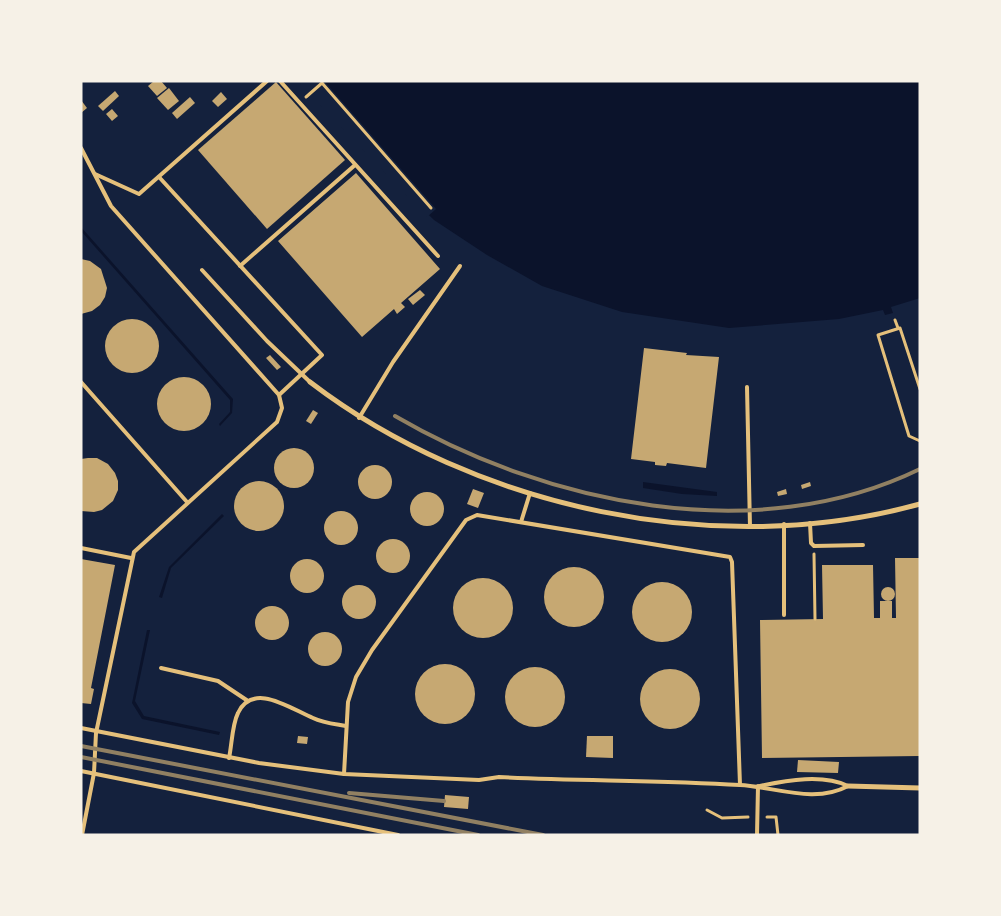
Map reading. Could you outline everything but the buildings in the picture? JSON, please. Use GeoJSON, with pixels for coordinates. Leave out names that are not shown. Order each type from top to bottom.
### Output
{"type":"FeatureCollection","features":[{"type":"Feature","properties":{"kind":"street"},"geometry":{"type":"LineString","coordinates":[[310,382],[359,418],[438,458],[479,476],[530,493],[600,510],[652,520],[750,527],[810,523],[870,515],[920,504]]}},
{"type":"Feature","properties":{"kind":"street"},"geometry":{"type":"LineString","coordinates":[[848,786],[920,788]]}},
{"type":"Feature","properties":{"kind":"lane"},"geometry":{"type":"LineString","coordinates":[[94,174],[140,194],[267,81]]}},
{"type":"Feature","properties":{"kind":"lane"},"geometry":{"type":"LineString","coordinates":[[280,81],[438,256]]}},
{"type":"Feature","properties":{"kind":"lane"},"geometry":{"type":"LineString","coordinates":[[81,148],[111,206],[278,395],[282,408],[277,422],[187,502],[140,546],[131,558],[96,733],[94,773],[82,835]]}},
{"type":"Feature","properties":{"kind":"lane"},"geometry":{"type":"LineString","coordinates":[[240,266],[356,165]]}},
{"type":"Feature","properties":{"kind":"lane"},"geometry":{"type":"LineString","coordinates":[[159,177],[322,355],[278,395]]}},
{"type":"Feature","properties":{"kind":"lane"},"geometry":{"type":"LineString","coordinates":[[359,418],[393,362],[460,266]]}},
{"type":"Feature","properties":{"kind":"lane"},"geometry":{"type":"LineString","coordinates":[[202,270],[267,341],[310,382]]}},
{"type":"Feature","properties":{"kind":"lane"},"geometry":{"type":"LineString","coordinates":[[81,382],[187,502]]}},
{"type":"Feature","properties":{"kind":"lane"},"geometry":{"type":"LineString","coordinates":[[747,387],[750,527]]}},
{"type":"Feature","properties":{"kind":"lane"},"geometry":{"type":"LineString","coordinates":[[521,522],[530,493]]}},
{"type":"Feature","properties":{"kind":"lane"},"geometry":{"type":"LineString","coordinates":[[344,774],[349,696],[363,663],[466,520],[477,515],[730,557],[732,562],[740,785]]}},
{"type":"Feature","properties":{"kind":"lane"},"geometry":{"type":"LineString","coordinates":[[810,523],[811,543],[814,546],[862,544]]}},
{"type":"Feature","properties":{"kind":"lane"},"geometry":{"type":"LineString","coordinates":[[784,524],[784,615]]}},
{"type":"Feature","properties":{"kind":"lane"},"geometry":{"type":"LineString","coordinates":[[81,548],[131,558]]}},
{"type":"Feature","properties":{"kind":"lane"},"geometry":{"type":"LineString","coordinates":[[161,668],[218,681],[248,701]]}},
{"type":"Feature","properties":{"kind":"lane"},"geometry":{"type":"LineString","coordinates":[[229,758],[237,714],[248,701],[268,698],[315,719],[346,726]]}},
{"type":"Feature","properties":{"kind":"lane"},"geometry":{"type":"LineString","coordinates":[[81,728],[96,733],[229,758],[344,774],[463,780],[499,777],[740,785],[758,786],[790,792],[826,793],[835,793],[848,786]]}},
{"type":"Feature","properties":{"kind":"lane"},"geometry":{"type":"LineString","coordinates":[[81,771],[398,835]]}},
{"type":"Feature","properties":{"kind":"lane"},"geometry":{"type":"LineString","coordinates":[[758,786],[789,780],[836,781],[848,786]]}},
{"type":"Feature","properties":{"kind":"lane"},"geometry":{"type":"LineString","coordinates":[[757,835],[758,786]]}},
{"type":"Feature","properties":{"kind":"path"},"geometry":{"type":"LineString","coordinates":[[299,103],[322,83],[432,208]]}},
{"type":"Feature","properties":{"kind":"path"},"geometry":{"type":"LineString","coordinates":[[896,320],[920,389]]}},
{"type":"Feature","properties":{"kind":"path"},"geometry":{"type":"LineString","coordinates":[[898,328],[878,335],[909,436],[920,441]]}},
{"type":"Feature","properties":{"kind":"path"},"geometry":{"type":"LineString","coordinates":[[814,546],[814,619]]}},
{"type":"Feature","properties":{"kind":"path"},"geometry":{"type":"LineString","coordinates":[[707,810],[722,818],[776,817],[778,835]]}},
{"type":"Feature","properties":{"kind":"water"},"geometry":{"type":"Polygon","coordinates":[[[301,81],[920,81],[920,298],[891,307],[893,313],[885,315],[883,310],[839,319],[729,328],[622,312],[542,286],[487,255],[434,220],[393,180],[301,81]]]}},
{"type":"Feature","properties":{"kind":"water"},"geometry":{"type":"Polygon","coordinates":[[[81,227],[233,399],[232,413],[220,426],[219,424],[230,412],[230,400],[81,231],[81,227]]]}},
{"type":"Feature","properties":{"kind":"water"},"geometry":{"type":"Polygon","coordinates":[[[643,482],[717,492],[717,496],[682,494],[643,488],[643,482]]]}},
{"type":"Feature","properties":{"kind":"water"},"geometry":{"type":"Polygon","coordinates":[[[222,514],[224,516],[171,568],[162,598],[159,597],[169,567],[222,514]]]}},
{"type":"Feature","properties":{"kind":"water"},"geometry":{"type":"Polygon","coordinates":[[[147,630],[150,630],[135,701],[144,716],[220,732],[219,735],[142,719],[132,703],[147,630]]]}},
{"type":"Feature","properties":{"kind":"pier"},"geometry":{"type":"Polygon","coordinates":[[[303,81],[324,81],[436,209],[427,217],[300,84],[303,81]]]}},
{"type":"Feature","properties":{"kind":"railway"},"geometry":{"type":"LineString","coordinates":[[395,416],[454,447],[518,473],[584,493],[653,506],[722,511],[790,507],[857,493],[920,469]]}},
{"type":"Feature","properties":{"kind":"railway"},"geometry":{"type":"LineString","coordinates":[[81,746],[543,835]]}},
{"type":"Feature","properties":{"kind":"railway"},"geometry":{"type":"LineString","coordinates":[[81,757],[478,835]]}},
{"type":"Feature","properties":{"kind":"railway"},"geometry":{"type":"LineString","coordinates":[[349,793],[444,801]]}}]}
